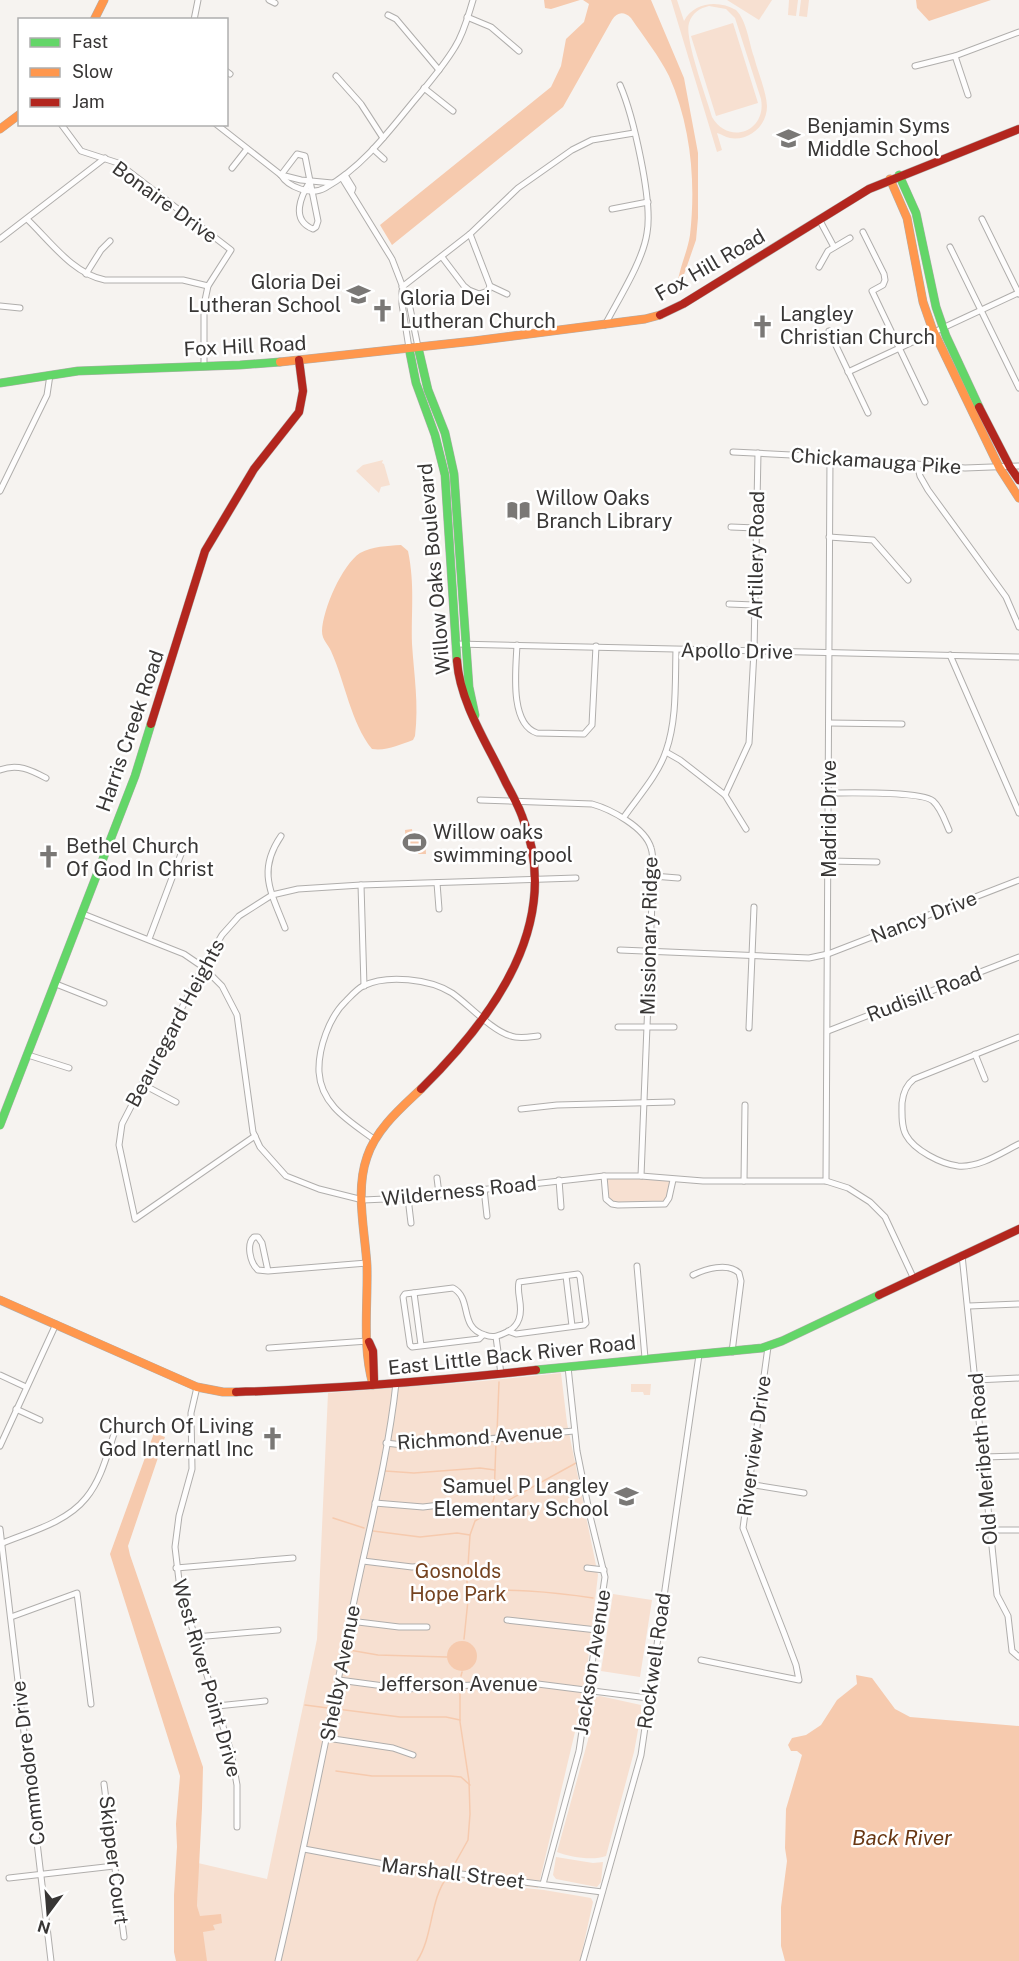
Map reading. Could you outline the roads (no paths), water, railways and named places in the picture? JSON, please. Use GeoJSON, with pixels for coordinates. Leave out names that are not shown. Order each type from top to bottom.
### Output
{"type":"FeatureCollection","features":[{"type":"Feature","properties":{"kind":"street"},"geometry":{"type":"LineString","coordinates":[[95,18],[104,0]]}},
{"type":"Feature","properties":{"kind":"street"},"geometry":{"type":"LineString","coordinates":[[194,18],[198,0]]}},
{"type":"Feature","properties":{"kind":"street"},"geometry":{"type":"LineString","coordinates":[[218,126],[292,186],[308,190],[322,190],[344,176],[374,149],[439,70],[456,46],[473,0]]}},
{"type":"Feature","properties":{"kind":"street"},"geometry":{"type":"LineString","coordinates":[[388,15],[396,19],[439,70]]}},
{"type":"Feature","properties":{"kind":"street"},"geometry":{"type":"LineString","coordinates":[[467,17],[491,27],[519,51]]}},
{"type":"Feature","properties":{"kind":"street"},"geometry":{"type":"LineString","coordinates":[[915,66],[955,56],[1019,32]]}},
{"type":"Feature","properties":{"kind":"street"},"geometry":{"type":"LineString","coordinates":[[955,56],[968,95]]}},
{"type":"Feature","properties":{"kind":"street"},"geometry":{"type":"LineString","coordinates":[[336,76],[361,104],[383,138]]}},
{"type":"Feature","properties":{"kind":"street"},"geometry":{"type":"LineString","coordinates":[[605,325],[644,246],[647,233],[648,202],[634,133],[620,85]]}},
{"type":"Feature","properties":{"kind":"street"},"geometry":{"type":"LineString","coordinates":[[424,88],[453,111]]}},
{"type":"Feature","properties":{"kind":"street"},"geometry":{"type":"LineString","coordinates":[[0,129],[18,116]]}},
{"type":"Feature","properties":{"kind":"street","name":"Bonaire Drive"},"geometry":{"type":"LineString","coordinates":[[62,126],[81,151],[118,163],[231,250],[208,286],[204,305],[204,366]]}},
{"type":"Feature","properties":{"kind":"street","name":"Fox Hill Road"},"geometry":{"type":"LineString","coordinates":[[0,383],[78,371],[299,360],[645,319],[672,309],[869,189],[899,175],[1019,129]]}},
{"type":"Feature","properties":{"kind":"street"},"geometry":{"type":"LineString","coordinates":[[402,287],[471,234],[518,188],[572,150],[592,140],[634,133]]}},
{"type":"Feature","properties":{"kind":"street"},"geometry":{"type":"LineString","coordinates":[[232,168],[247,149]]}},
{"type":"Feature","properties":{"kind":"street"},"geometry":{"type":"LineString","coordinates":[[374,149],[384,159]]}},
{"type":"Feature","properties":{"kind":"street"},"geometry":{"type":"LineString","coordinates":[[280,174],[295,156],[301,153],[305,157],[310,181],[308,190],[299,205],[299,215],[303,223],[313,229],[318,221],[308,190]]}},
{"type":"Feature","properties":{"kind":"street"},"geometry":{"type":"LineString","coordinates":[[0,239],[105,158]]}},
{"type":"Feature","properties":{"kind":"street"},"geometry":{"type":"LineString","coordinates":[[280,174],[332,183]]}},
{"type":"Feature","properties":{"kind":"street"},"geometry":{"type":"LineString","coordinates":[[899,175],[916,213],[936,307],[944,329],[1010,467],[1019,480]]}},
{"type":"Feature","properties":{"kind":"street"},"geometry":{"type":"LineString","coordinates":[[344,176],[348,190],[352,191],[392,259],[409,303],[418,347]]}},
{"type":"Feature","properties":{"kind":"street"},"geometry":{"type":"LineString","coordinates":[[890,179],[907,218],[923,302],[935,333],[999,467],[1019,498]]}},
{"type":"Feature","properties":{"kind":"street"},"geometry":{"type":"LineString","coordinates":[[612,209],[648,202]]}},
{"type":"Feature","properties":{"kind":"street"},"geometry":{"type":"LineString","coordinates":[[27,219],[86,274],[105,280],[183,280],[208,286]]}},
{"type":"Feature","properties":{"kind":"street"},"geometry":{"type":"LineString","coordinates":[[819,219],[834,247]]}},
{"type":"Feature","properties":{"kind":"street"},"geometry":{"type":"LineString","coordinates":[[848,372],[1019,294],[982,219]]}},
{"type":"Feature","properties":{"kind":"street"},"geometry":{"type":"LineString","coordinates":[[863,232],[885,277],[883,285],[872,291],[925,402]]}},
{"type":"Feature","properties":{"kind":"street"},"geometry":{"type":"LineString","coordinates":[[471,234],[490,286],[507,294]]}},
{"type":"Feature","properties":{"kind":"street"},"geometry":{"type":"LineString","coordinates":[[819,267],[828,251],[850,238]]}},
{"type":"Feature","properties":{"kind":"street"},"geometry":{"type":"LineString","coordinates":[[86,274],[100,250],[110,241]]}},
{"type":"Feature","properties":{"kind":"street"},"geometry":{"type":"LineString","coordinates":[[950,247],[1019,388]]}},
{"type":"Feature","properties":{"kind":"street"},"geometry":{"type":"LineString","coordinates":[[442,257],[469,290],[478,294],[488,291],[490,286]]}},
{"type":"Feature","properties":{"kind":"street"},"geometry":{"type":"LineString","coordinates":[[402,287],[402,304],[409,348]]}},
{"type":"Feature","properties":{"kind":"street"},"geometry":{"type":"LineString","coordinates":[[0,306],[20,308]]}},
{"type":"Feature","properties":{"kind":"street"},"geometry":{"type":"LineString","coordinates":[[829,331],[868,413]]}},
{"type":"Feature","properties":{"kind":"street","name":"Willow Oaks Boulevard"},"geometry":{"type":"LineString","coordinates":[[418,347],[428,390],[445,433],[454,474],[469,687],[475,717]]}},
{"type":"Feature","properties":{"kind":"street","name":"Willow Oaks Boulevard"},"geometry":{"type":"LineString","coordinates":[[373,1385],[369,1373],[363,1168],[375,1140],[453,1056],[503,992],[520,959],[533,913],[534,880],[529,836],[461,690],[445,475],[435,435],[416,383],[409,348]]}},
{"type":"Feature","properties":{"kind":"street","name":"Harris Creek Road"},"geometry":{"type":"LineString","coordinates":[[0,1125],[135,776],[206,551],[254,469],[301,409],[303,391],[299,360]]}},
{"type":"Feature","properties":{"kind":"street"},"geometry":{"type":"LineString","coordinates":[[0,491],[47,394],[50,375]]}},
{"type":"Feature","properties":{"kind":"street","name":"Chickamauga Pike"},"geometry":{"type":"LineString","coordinates":[[732,452],[965,468],[1019,466]]}},
{"type":"Feature","properties":{"kind":"street","name":"Artillery Road"},"geometry":{"type":"LineString","coordinates":[[725,795],[749,743],[754,651],[758,453]]}},
{"type":"Feature","properties":{"kind":"street","name":"Madrid Drive"},"geometry":{"type":"LineString","coordinates":[[826,1181],[830,793],[828,652],[830,457]]}},
{"type":"Feature","properties":{"kind":"street"},"geometry":{"type":"LineString","coordinates":[[917,464],[920,476],[928,490],[1006,597],[1019,627]]}},
{"type":"Feature","properties":{"kind":"street"},"geometry":{"type":"LineString","coordinates":[[731,527],[756,528]]}},
{"type":"Feature","properties":{"kind":"street"},"geometry":{"type":"LineString","coordinates":[[829,537],[873,540],[908,580]]}},
{"type":"Feature","properties":{"kind":"street"},"geometry":{"type":"LineString","coordinates":[[729,604],[754,605]]}},
{"type":"Feature","properties":{"kind":"street","name":"Apollo Drive"},"geometry":{"type":"LineString","coordinates":[[456,644],[1019,657]]}},
{"type":"Feature","properties":{"kind":"street"},"geometry":{"type":"LineString","coordinates":[[516,645],[516,697],[527,727],[537,733],[578,735],[584,734],[592,726],[596,646]]}},
{"type":"Feature","properties":{"kind":"street"},"geometry":{"type":"LineString","coordinates":[[624,817],[655,773],[666,752],[672,727],[676,650]]}},
{"type":"Feature","properties":{"kind":"street"},"geometry":{"type":"LineString","coordinates":[[950,655],[1019,813]]}},
{"type":"Feature","properties":{"kind":"street"},"geometry":{"type":"LineString","coordinates":[[829,723],[902,724]]}},
{"type":"Feature","properties":{"kind":"street"},"geometry":{"type":"LineString","coordinates":[[666,752],[725,795],[746,829]]}},
{"type":"Feature","properties":{"kind":"street"},"geometry":{"type":"LineString","coordinates":[[0,770],[17,767],[46,778]]}},
{"type":"Feature","properties":{"kind":"street"},"geometry":{"type":"LineString","coordinates":[[830,793],[928,797],[938,807],[949,830]]}},
{"type":"Feature","properties":{"kind":"street","name":"Missionary Ridge"},"geometry":{"type":"LineString","coordinates":[[480,800],[592,804],[607,808],[624,817],[651,847],[653,876],[648,1026],[640,1176]]}},
{"type":"Feature","properties":{"kind":"street"},"geometry":{"type":"LineString","coordinates":[[281,836],[269,859],[267,876],[285,928]]}},
{"type":"Feature","properties":{"kind":"street"},"geometry":{"type":"LineString","coordinates":[[149,939],[181,854],[190,842]]}},
{"type":"Feature","properties":{"kind":"street"},"geometry":{"type":"LineString","coordinates":[[829,861],[877,862]]}},
{"type":"Feature","properties":{"kind":"street"},"geometry":{"type":"LineString","coordinates":[[653,876],[678,878]]}},
{"type":"Feature","properties":{"kind":"street","name":"Beauregard Heights"},"geometry":{"type":"LineString","coordinates":[[255,1136],[135,1219],[119,1145],[122,1124],[203,967],[222,934],[239,916],[272,895],[298,889],[576,878]]}},
{"type":"Feature","properties":{"kind":"street","name":"Nancy Drive"},"geometry":{"type":"LineString","coordinates":[[620,950],[809,958],[828,954],[1019,880]]}},
{"type":"Feature","properties":{"kind":"street"},"geometry":{"type":"LineString","coordinates":[[437,883],[439,909]]}},
{"type":"Feature","properties":{"kind":"street"},"geometry":{"type":"LineString","coordinates":[[361,885],[363,986]]}},
{"type":"Feature","properties":{"kind":"street"},"geometry":{"type":"LineString","coordinates":[[749,1028],[754,907]]}},
{"type":"Feature","properties":{"kind":"street","name":"Wilderness Road"},"geometry":{"type":"LineString","coordinates":[[83,914],[184,954],[203,967],[222,986],[237,1015],[255,1136],[260,1147],[286,1176],[319,1189],[363,1200],[408,1198],[604,1176],[640,1176],[673,1180],[826,1181],[848,1188],[870,1202],[885,1217],[913,1277]]}},
{"type":"Feature","properties":{"kind":"street","name":"Rudisill Road"},"geometry":{"type":"LineString","coordinates":[[828,1031],[1019,957]]}},
{"type":"Feature","properties":{"kind":"street"},"geometry":{"type":"LineString","coordinates":[[375,1140],[335,1109],[322,1088],[319,1072],[326,1035],[339,1008],[363,986],[405,979],[429,983],[450,992],[498,1030],[511,1036],[538,1036]]}},
{"type":"Feature","properties":{"kind":"street"},"geometry":{"type":"LineString","coordinates":[[56,984],[104,1003]]}},
{"type":"Feature","properties":{"kind":"street"},"geometry":{"type":"LineString","coordinates":[[618,1027],[674,1027]]}},
{"type":"Feature","properties":{"kind":"street"},"geometry":{"type":"LineString","coordinates":[[1019,1037],[919,1076],[908,1084],[903,1095],[902,1109],[904,1130],[911,1142],[941,1161],[958,1166],[977,1164],[1019,1144]]}},
{"type":"Feature","properties":{"kind":"street"},"geometry":{"type":"LineString","coordinates":[[975,1054],[985,1079]]}},
{"type":"Feature","properties":{"kind":"street"},"geometry":{"type":"LineString","coordinates":[[28,1055],[69,1068]]}},
{"type":"Feature","properties":{"kind":"street"},"geometry":{"type":"LineString","coordinates":[[142,1084],[176,1102]]}},
{"type":"Feature","properties":{"kind":"street"},"geometry":{"type":"LineString","coordinates":[[521,1109],[557,1105],[672,1102]]}},
{"type":"Feature","properties":{"kind":"street"},"geometry":{"type":"LineString","coordinates":[[744,1181],[745,1105]]}},
{"type":"Feature","properties":{"kind":"street"},"geometry":{"type":"LineString","coordinates":[[604,1176],[604,1195],[612,1204],[665,1204],[669,1198],[673,1180]]}},
{"type":"Feature","properties":{"kind":"street"},"geometry":{"type":"LineString","coordinates":[[437,1178],[439,1194]]}},
{"type":"Feature","properties":{"kind":"street"},"geometry":{"type":"LineString","coordinates":[[559,1180],[561,1207]]}},
{"type":"Feature","properties":{"kind":"street"},"geometry":{"type":"LineString","coordinates":[[483,1189],[487,1216]]}},
{"type":"Feature","properties":{"kind":"street"},"geometry":{"type":"LineString","coordinates":[[408,1198],[411,1223]]}},
{"type":"Feature","properties":{"kind":"street","name":"East Little Back River Road"},"geometry":{"type":"LineString","coordinates":[[0,1300],[197,1386],[223,1392],[373,1385],[768,1347],[1019,1229]]}},
{"type":"Feature","properties":{"kind":"street"},"geometry":{"type":"LineString","coordinates":[[268,1271],[262,1243],[258,1237],[254,1237],[249,1245],[254,1267],[258,1270],[268,1271],[367,1263]]}},
{"type":"Feature","properties":{"kind":"street","name":"Old Meribeth Road"},"geometry":{"type":"LineString","coordinates":[[963,1255],[997,1595],[1008,1616],[1012,1651],[1019,1657]]}},
{"type":"Feature","properties":{"kind":"street"},"geometry":{"type":"LineString","coordinates":[[636,1266],[645,1358]]}},
{"type":"Feature","properties":{"kind":"street"},"geometry":{"type":"LineString","coordinates":[[693,1275],[707,1269],[718,1268],[734,1268],[739,1273],[741,1281],[732,1352]]}},
{"type":"Feature","properties":{"kind":"street"},"geometry":{"type":"LineString","coordinates":[[483,1335],[479,1339],[412,1347],[403,1297],[405,1294],[453,1288],[458,1290],[463,1298],[470,1325],[483,1335],[496,1337],[517,1324],[520,1318],[519,1282],[578,1275],[580,1277],[586,1323],[516,1334],[507,1331]]}},
{"type":"Feature","properties":{"kind":"street"},"geometry":{"type":"LineString","coordinates":[[566,1276],[572,1326]]}},
{"type":"Feature","properties":{"kind":"street"},"geometry":{"type":"LineString","coordinates":[[414,1293],[421,1345]]}},
{"type":"Feature","properties":{"kind":"street"},"geometry":{"type":"LineString","coordinates":[[969,1306],[1019,1304]]}},
{"type":"Feature","properties":{"kind":"street"},"geometry":{"type":"LineString","coordinates":[[0,1446],[56,1324]]}},
{"type":"Feature","properties":{"kind":"street"},"geometry":{"type":"LineString","coordinates":[[496,1337],[501,1374]]}},
{"type":"Feature","properties":{"kind":"street"},"geometry":{"type":"LineString","coordinates":[[269,1348],[368,1341]]}},
{"type":"Feature","properties":{"kind":"street","name":"Riverview Drive"},"geometry":{"type":"LineString","coordinates":[[702,1660],[798,1680],[796,1665],[743,1528],[768,1347]]}},
{"type":"Feature","properties":{"kind":"street","name":"Rockwell Road"},"geometry":{"type":"LineString","coordinates":[[584,1961],[641,1755],[699,1355]]}},
{"type":"Feature","properties":{"kind":"street","name":"Jackson Avenue"},"geometry":{"type":"LineString","coordinates":[[543,1884],[579,1750],[604,1586],[604,1570],[590,1516],[574,1431],[568,1367]]}},
{"type":"Feature","properties":{"kind":"street"},"geometry":{"type":"LineString","coordinates":[[0,1375],[26,1387]]}},
{"type":"Feature","properties":{"kind":"street"},"geometry":{"type":"LineString","coordinates":[[976,1380],[1019,1378]]}},
{"type":"Feature","properties":{"kind":"street","name":"Shelby Avenue"},"geometry":{"type":"LineString","coordinates":[[278,1961],[339,1680],[375,1503],[396,1383]]}},
{"type":"Feature","properties":{"kind":"street","name":"West River Point Drive"},"geometry":{"type":"LineString","coordinates":[[197,1386],[191,1413],[192,1469],[177,1529],[176,1568],[180,1589],[235,1767],[237,1827]]}},
{"type":"Feature","properties":{"kind":"street"},"geometry":{"type":"LineString","coordinates":[[16,1409],[40,1420]]}},
{"type":"Feature","properties":{"kind":"street","name":"Richmond Avenue"},"geometry":{"type":"LineString","coordinates":[[386,1443],[411,1446],[574,1431]]}},
{"type":"Feature","properties":{"kind":"street"},"geometry":{"type":"LineString","coordinates":[[1,1543],[65,1517],[76,1509],[86,1498],[99,1476],[114,1434]]}},
{"type":"Feature","properties":{"kind":"street"},"geometry":{"type":"LineString","coordinates":[[984,1457],[1019,1455]]}},
{"type":"Feature","properties":{"kind":"street"},"geometry":{"type":"LineString","coordinates":[[748,1484],[804,1492]]}},
{"type":"Feature","properties":{"kind":"street"},"geometry":{"type":"LineString","coordinates":[[375,1503],[423,1507],[440,1504]]}},
{"type":"Feature","properties":{"kind":"street","name":"Commodore Drive"},"geometry":{"type":"LineString","coordinates":[[0,1529],[51,1961]]}},
{"type":"Feature","properties":{"kind":"street"},"geometry":{"type":"LineString","coordinates":[[990,1530],[1019,1530]]}},
{"type":"Feature","properties":{"kind":"street"},"geometry":{"type":"LineString","coordinates":[[176,1568],[293,1558]]}},
{"type":"Feature","properties":{"kind":"street"},"geometry":{"type":"LineString","coordinates":[[363,1561],[412,1567],[426,1566]]}},
{"type":"Feature","properties":{"kind":"street"},"geometry":{"type":"LineString","coordinates":[[586,1568],[604,1570]]}},
{"type":"Feature","properties":{"kind":"street"},"geometry":{"type":"LineString","coordinates":[[11,1617],[77,1593],[91,1704]]}},
{"type":"Feature","properties":{"kind":"street"},"geometry":{"type":"LineString","coordinates":[[507,1620],[597,1630]]}},
{"type":"Feature","properties":{"kind":"street"},"geometry":{"type":"LineString","coordinates":[[351,1621],[427,1628]]}},
{"type":"Feature","properties":{"kind":"street"},"geometry":{"type":"LineString","coordinates":[[195,1637],[278,1630]]}},
{"type":"Feature","properties":{"kind":"street","name":"Jefferson Avenue"},"geometry":{"type":"LineString","coordinates":[[339,1680],[406,1689],[522,1682],[648,1698]]}},
{"type":"Feature","properties":{"kind":"street"},"geometry":{"type":"LineString","coordinates":[[218,1706],[264,1701]]}},
{"type":"Feature","properties":{"kind":"street"},"geometry":{"type":"LineString","coordinates":[[327,1738],[393,1748],[413,1755]]}},
{"type":"Feature","properties":{"kind":"street","name":"Skipper Court"},"geometry":{"type":"LineString","coordinates":[[104,1784],[124,1937]]}},
{"type":"Feature","properties":{"kind":"street","name":"Marshall Street"},"geometry":{"type":"LineString","coordinates":[[304,1849],[384,1864],[602,1892]]}},
{"type":"Feature","properties":{"kind":"street"},"geometry":{"type":"LineString","coordinates":[[9,1878],[114,1866]]}},
{"type":"Feature","properties":{"kind":"water"},"geometry":{"type":"Polygon","coordinates":[[[544,0],[580,0],[551,9],[545,8],[544,0]]]}},
{"type":"Feature","properties":{"kind":"water"},"geometry":{"type":"Polygon","coordinates":[[[583,0],[651,0],[684,78],[698,153],[698,218],[696,240],[680,286],[677,289],[689,242],[692,215],[692,175],[687,134],[669,76],[631,18],[623,13],[616,15],[612,20],[563,107],[392,245],[380,225],[551,87],[561,66],[566,39],[584,22],[589,4],[583,0]]]}},
{"type":"Feature","properties":{"kind":"water"},"geometry":{"type":"Polygon","coordinates":[[[916,0],[991,0],[929,21],[917,8],[916,0]]]}},
{"type":"Feature","properties":{"kind":"water"},"geometry":{"type":"Polygon","coordinates":[[[401,545],[408,551],[411,575],[416,701],[415,736],[413,740],[393,747],[372,749],[359,727],[336,663],[323,637],[323,622],[340,577],[353,559],[370,549],[401,545]]]}},
{"type":"Feature","properties":{"kind":"water","name":"Willow oaks swimming pool"},"geometry":{"type":"Polygon","coordinates":[[[412,829],[413,838],[425,837],[426,854],[418,854],[418,848],[406,848],[405,830],[412,829]]]}},
{"type":"Feature","properties":{"kind":"water"},"geometry":{"type":"Polygon","coordinates":[[[154,1433],[165,1437],[128,1546],[203,1767],[197,1906],[200,1916],[221,1914],[222,1923],[213,1925],[215,1930],[203,1932],[207,1961],[176,1961],[174,1895],[180,1776],[110,1554],[154,1433]]]}},
{"type":"Feature","properties":{"kind":"water"},"geometry":{"type":"Polygon","coordinates":[[[462,1641],[473,1645],[477,1656],[473,1667],[462,1671],[451,1667],[447,1656],[451,1645],[462,1641]]]}},
{"type":"Feature","properties":{"kind":"water","name":"Back River"},"geometry":{"type":"Polygon","coordinates":[[[856,1675],[872,1678],[895,1709],[910,1717],[1019,1726],[1019,1961],[785,1961],[781,1946],[781,1907],[787,1861],[786,1809],[802,1755],[797,1751],[791,1751],[788,1745],[792,1738],[806,1735],[821,1725],[837,1700],[857,1684],[856,1675]]]}},
{"type":"Feature","properties":{"kind":"waterway"},"geometry":{"type":"LineString","coordinates":[[497,1433],[499,1382]]}},
{"type":"Feature","properties":{"kind":"waterway"},"geometry":{"type":"LineString","coordinates":[[490,1510],[494,1498],[496,1442]]}},
{"type":"Feature","properties":{"kind":"waterway"},"geometry":{"type":"LineString","coordinates":[[464,1639],[470,1535],[475,1521],[576,1463]]}},
{"type":"Feature","properties":{"kind":"waterway"},"geometry":{"type":"LineString","coordinates":[[385,1471],[414,1473],[480,1468],[495,1470]]}},
{"type":"Feature","properties":{"kind":"waterway"},"geometry":{"type":"LineString","coordinates":[[333,1518],[364,1528]]}},
{"type":"Feature","properties":{"kind":"waterway"},"geometry":{"type":"LineString","coordinates":[[373,1531],[420,1537],[457,1533],[470,1535]]}},
{"type":"Feature","properties":{"kind":"waterway"},"geometry":{"type":"LineString","coordinates":[[467,1596],[477,1592],[509,1590],[593,1598]]}},
{"type":"Feature","properties":{"kind":"waterway"},"geometry":{"type":"LineString","coordinates":[[349,1650],[378,1655],[447,1657]]}},
{"type":"Feature","properties":{"kind":"waterway"},"geometry":{"type":"LineString","coordinates":[[461,1676],[462,1672]]}},
{"type":"Feature","properties":{"kind":"waterway"},"geometry":{"type":"LineString","coordinates":[[454,1865],[468,1840],[470,1814],[469,1781],[460,1722],[460,1692]]}},
{"type":"Feature","properties":{"kind":"waterway"},"geometry":{"type":"LineString","coordinates":[[305,1705],[328,1708]]}},
{"type":"Feature","properties":{"kind":"waterway"},"geometry":{"type":"LineString","coordinates":[[337,1709],[400,1717],[446,1717],[460,1720]]}},
{"type":"Feature","properties":{"kind":"waterway"},"geometry":{"type":"LineString","coordinates":[[336,1771],[372,1776],[461,1777],[470,1785]]}},
{"type":"Feature","properties":{"kind":"waterway"},"geometry":{"type":"LineString","coordinates":[[417,1961],[426,1940],[442,1885],[448,1876]]}},
{"type":"Feature","properties":{"kind":"place","name":"Benjamin Syms Middle School"},"geometry":{"type":"Point","coordinates":[789,138]}},
{"type":"Feature","properties":{"kind":"place","name":"Gloria Dei Lutheran School"},"geometry":{"type":"Point","coordinates":[359,294]}},
{"type":"Feature","properties":{"kind":"place","name":"Gloria Dei Lutheran Church"},"geometry":{"type":"Point","coordinates":[382,310]}},
{"type":"Feature","properties":{"kind":"place","name":"Langley Christian Church"},"geometry":{"type":"Point","coordinates":[762,326]}},
{"type":"Feature","properties":{"kind":"place","name":"Willow Oaks Branch Library"},"geometry":{"type":"Point","coordinates":[518,510]}},
{"type":"Feature","properties":{"kind":"place","name":"Willow oaks swimming pool"},"geometry":{"type":"Point","coordinates":[415,843]}},
{"type":"Feature","properties":{"kind":"place","name":"Bethel Church Of God In Christ"},"geometry":{"type":"Point","coordinates":[48,857]}},
{"type":"Feature","properties":{"kind":"place","name":"Church Of Living God Internatl Inc"},"geometry":{"type":"Point","coordinates":[272,1438]}},
{"type":"Feature","properties":{"kind":"place","name":"Samuel P Langley Elementary School"},"geometry":{"type":"Point","coordinates":[627,1497]}},
{"type":"Feature","properties":{"kind":"park label","name":"Gosnolds Hope Park"},"geometry":{"type":"Point","coordinates":[458,1582]}}]}
